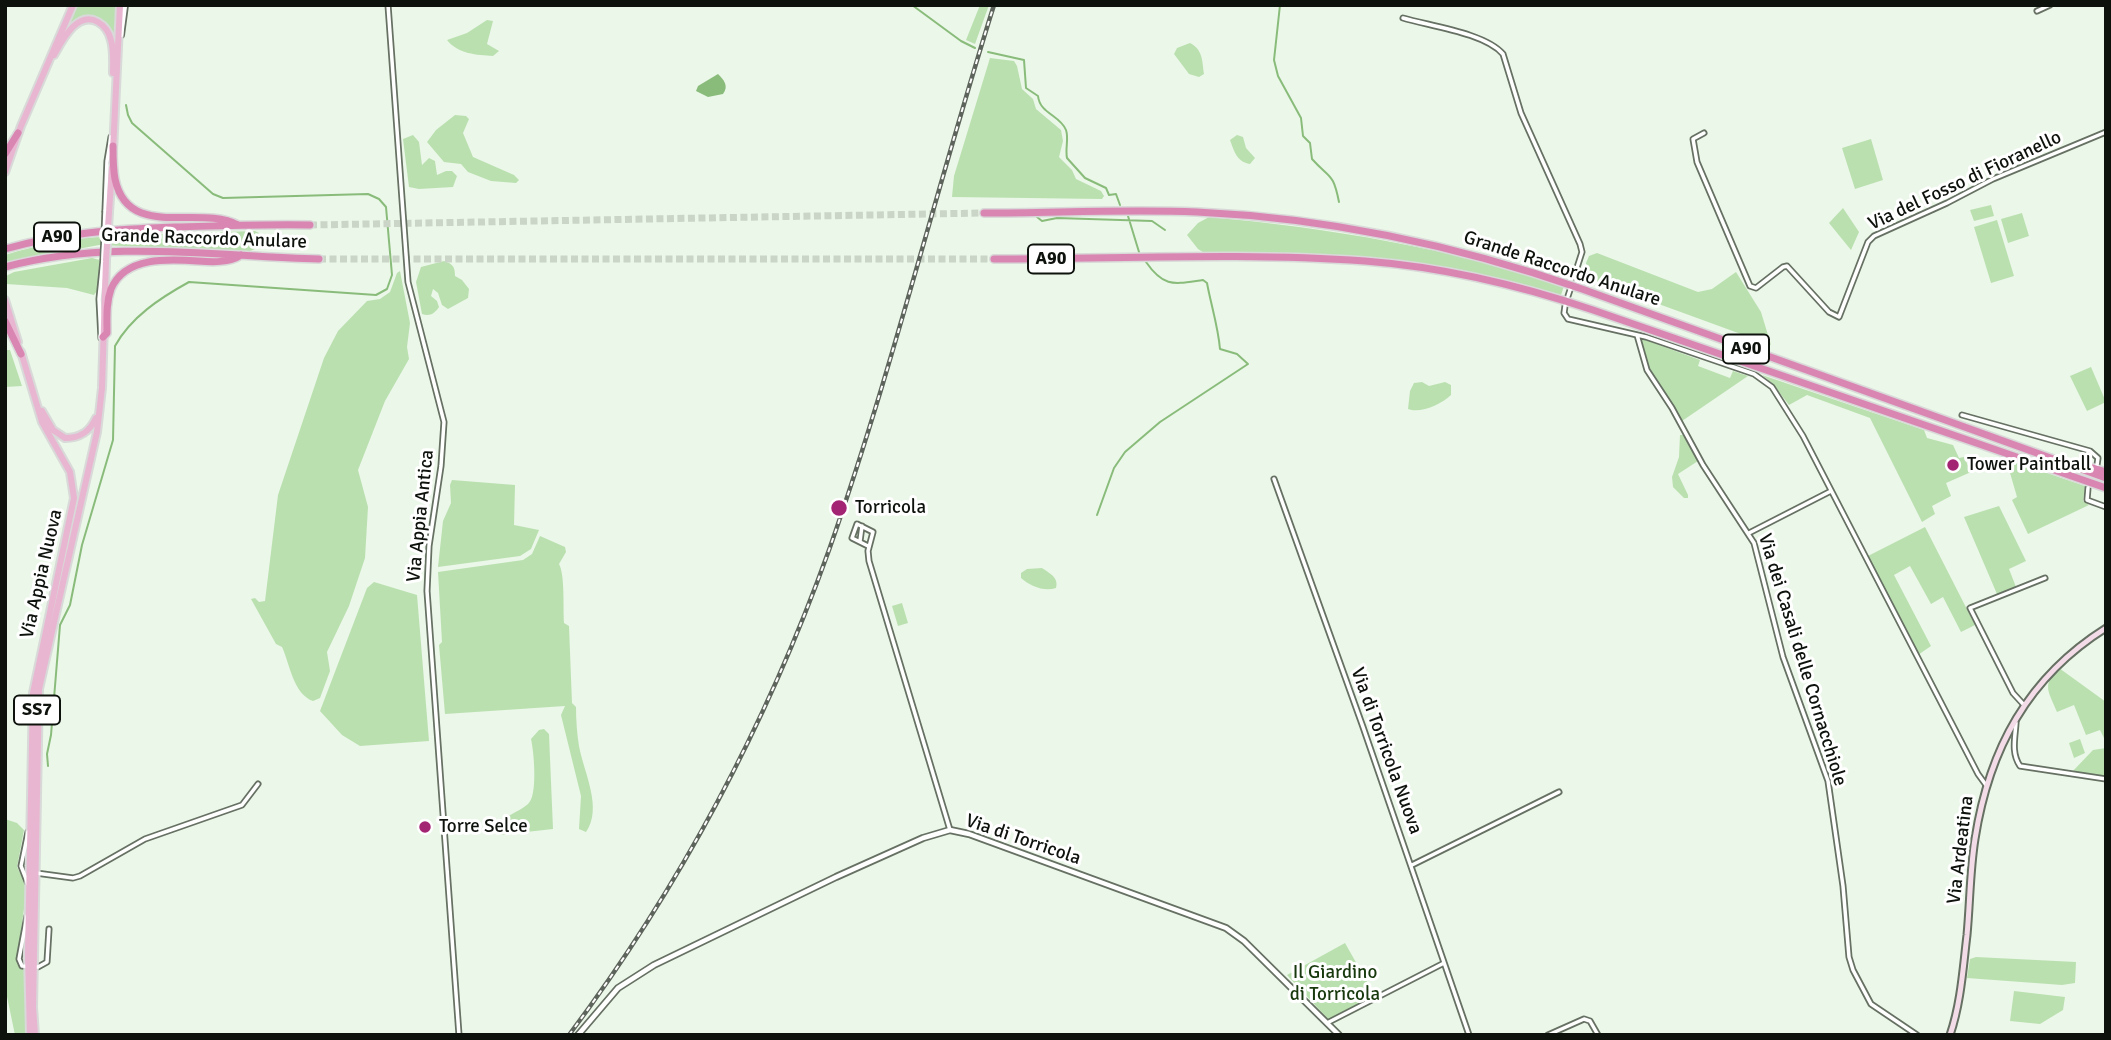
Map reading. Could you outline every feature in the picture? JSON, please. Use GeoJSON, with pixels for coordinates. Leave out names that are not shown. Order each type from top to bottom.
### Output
{"type":"FeatureCollection","features":[{"type":"Feature","properties":{"kind":"highway"},"geometry":{"type":"LineString","coordinates":[[5,154],[18,133]]}},
{"type":"Feature","properties":{"kind":"highway"},"geometry":{"type":"LineString","coordinates":[[113,146],[117,187],[127,203],[139,212],[167,218],[219,218],[239,225]]}},
{"type":"Feature","properties":{"kind":"highway","name":"Grande Raccordo Anulare"},"geometry":{"type":"LineString","coordinates":[[984,213],[1197,212],[1318,225],[1461,251],[1582,289],[2106,478]]}},
{"type":"Feature","properties":{"kind":"highway","name":"Grande Raccordo Anulare"},"geometry":{"type":"LineString","coordinates":[[5,249],[85,233],[239,225],[310,225]]}},
{"type":"Feature","properties":{"kind":"highway","name":"Grande Raccordo Anulare"},"geometry":{"type":"LineString","coordinates":[[5,267],[69,254],[104,251],[148,250],[319,259]]}},
{"type":"Feature","properties":{"kind":"highway"},"geometry":{"type":"LineString","coordinates":[[103,337],[107,332],[112,288],[121,275],[132,267],[164,260],[219,261],[238,258],[242,254]]}},
{"type":"Feature","properties":{"kind":"highway","name":"Grande Raccordo Anulare"},"geometry":{"type":"LineString","coordinates":[[994,259],[1299,258],[1365,261],[1467,275],[1544,294],[1593,310],[2106,488]]}},
{"type":"Feature","properties":{"kind":"highway"},"geometry":{"type":"LineString","coordinates":[[5,321],[21,354]]}},
{"type":"Feature","properties":{"kind":"highway"},"geometry":{"type":"LineString","coordinates":[[2059,461],[2106,472]]}},
{"type":"Feature","properties":{"kind":"main road"},"geometry":{"type":"LineString","coordinates":[[5,172],[18,133],[73,5]]}},
{"type":"Feature","properties":{"kind":"main road","name":"Via Appia Nuova"},"geometry":{"type":"LineString","coordinates":[[31,968],[39,685],[94,446],[100,409],[104,260],[120,5]]}},
{"type":"Feature","properties":{"kind":"main road"},"geometry":{"type":"LineString","coordinates":[[43,76],[71,29],[83,20],[95,20],[106,28],[111,39],[115,107]]}},
{"type":"Feature","properties":{"kind":"main road","name":"Via Appia Nuova"},"geometry":{"type":"LineString","coordinates":[[5,300],[38,408],[47,431],[69,469],[74,498],[34,687],[30,829],[32,872],[29,886],[32,1035]]}},
{"type":"Feature","properties":{"kind":"main road"},"geometry":{"type":"LineString","coordinates":[[38,408],[54,431],[68,438],[88,431],[100,409]]}},
{"type":"Feature","properties":{"kind":"main road","name":"Via Ardeatina"},"geometry":{"type":"LineString","coordinates":[[1950,1035],[1961,984],[1974,845],[1986,785],[2016,717],[2043,680],[2106,628]]}},
{"type":"Feature","properties":{"kind":"street"},"geometry":{"type":"LineString","coordinates":[[118,53],[125,5]]}},
{"type":"Feature","properties":{"kind":"street","name":"Via Appia Antica"},"geometry":{"type":"LineString","coordinates":[[388,5],[408,282],[444,422],[441,466],[429,546],[427,591],[459,1035]]}},
{"type":"Feature","properties":{"kind":"street"},"geometry":{"type":"LineString","coordinates":[[2037,10],[2050,5]]}},
{"type":"Feature","properties":{"kind":"street"},"geometry":{"type":"LineString","coordinates":[[1404,18],[1482,40],[1498,48],[1503,54],[1521,113],[1580,244],[1582,252],[1574,277]]}},
{"type":"Feature","properties":{"kind":"street","name":"Via Appia Nuova"},"geometry":{"type":"LineString","coordinates":[[107,212],[107,158],[114,122]]}},
{"type":"Feature","properties":{"kind":"street","name":"Via del Fosso di Fioranello"},"geometry":{"type":"LineString","coordinates":[[1704,133],[1693,139],[1697,162],[1750,286],[1758,287],[1787,266],[1829,312],[1839,317],[1868,242],[1874,236],[1993,179],[2106,132]]}},
{"type":"Feature","properties":{"kind":"street","name":"Via Appia Nuova"},"geometry":{"type":"LineString","coordinates":[[103,354],[99,299],[104,260]]}},
{"type":"Feature","properties":{"kind":"street"},"geometry":{"type":"LineString","coordinates":[[1568,296],[1571,287]]}},
{"type":"Feature","properties":{"kind":"street"},"geometry":{"type":"LineString","coordinates":[[1565,306],[1564,313],[1568,318],[1637,335],[1741,369],[1764,380],[1774,390],[1832,491],[1968,756],[1986,785]]}},
{"type":"Feature","properties":{"kind":"street","name":"Via dei Casali delle Cornacchiole"},"geometry":{"type":"LineString","coordinates":[[1637,335],[1648,372],[1672,408],[1703,465],[1749,533],[1757,554],[1783,657],[1828,780],[1853,969],[1871,1004],[1917,1035]]}},
{"type":"Feature","properties":{"kind":"street"},"geometry":{"type":"LineString","coordinates":[[1962,415],[2090,451],[2098,458],[2097,466]]}},
{"type":"Feature","properties":{"kind":"street","name":"Via di Torricola Nuova"},"geometry":{"type":"LineString","coordinates":[[1274,479],[1412,864],[1469,1035]]}},
{"type":"Feature","properties":{"kind":"street"},"geometry":{"type":"LineString","coordinates":[[2088,488],[2087,500],[2106,507]]}},
{"type":"Feature","properties":{"kind":"street"},"geometry":{"type":"LineString","coordinates":[[1749,533],[1832,491]]}},
{"type":"Feature","properties":{"kind":"street"},"geometry":{"type":"LineString","coordinates":[[868,546],[852,538],[857,524],[873,532],[868,546],[869,561],[950,830]]}},
{"type":"Feature","properties":{"kind":"street"},"geometry":{"type":"LineString","coordinates":[[859,542],[862,526]]}},
{"type":"Feature","properties":{"kind":"street"},"geometry":{"type":"LineString","coordinates":[[2024,705],[2014,695],[1970,608],[2045,578]]}},
{"type":"Feature","properties":{"kind":"street"},"geometry":{"type":"LineString","coordinates":[[2016,717],[2014,744],[2016,760],[2020,766],[2106,779]]}},
{"type":"Feature","properties":{"kind":"street"},"geometry":{"type":"LineString","coordinates":[[21,868],[32,872],[79,877],[145,839],[242,805],[258,785]]}},
{"type":"Feature","properties":{"kind":"street"},"geometry":{"type":"LineString","coordinates":[[1412,864],[1559,792]]}},
{"type":"Feature","properties":{"kind":"street"},"geometry":{"type":"LineString","coordinates":[[29,886],[21,868],[24,841],[30,829]]}},
{"type":"Feature","properties":{"kind":"street","name":"Via di Torricola"},"geometry":{"type":"LineString","coordinates":[[578,1035],[616,989],[649,968],[845,872],[934,834],[950,830],[969,834],[1226,928],[1244,941],[1339,1035]]}},
{"type":"Feature","properties":{"kind":"street"},"geometry":{"type":"LineString","coordinates":[[31,968],[43,966],[48,959],[50,929]]}},
{"type":"Feature","properties":{"kind":"street"},"geometry":{"type":"LineString","coordinates":[[1327,1023],[1444,963]]}},
{"type":"Feature","properties":{"kind":"street"},"geometry":{"type":"LineString","coordinates":[[1548,1035],[1584,1019],[1590,1021],[1598,1035]]}},
{"type":"Feature","properties":{"kind":"green space"},"geometry":{"type":"Polygon","coordinates":[[[77,5],[116,5],[115,37],[105,24],[95,17],[83,17],[68,25],[77,5]]]}},
{"type":"Feature","properties":{"kind":"green space"},"geometry":{"type":"Polygon","coordinates":[[[980,5],[989,5],[975,44],[966,40],[980,5]]]}},
{"type":"Feature","properties":{"kind":"green space"},"geometry":{"type":"Polygon","coordinates":[[[487,20],[493,21],[487,44],[499,51],[493,56],[462,51],[447,40],[467,33],[487,20]]]}},
{"type":"Feature","properties":{"kind":"green space"},"geometry":{"type":"Polygon","coordinates":[[[1190,43],[1201,56],[1204,74],[1199,77],[1189,74],[1174,54],[1177,48],[1190,43]]]}},
{"type":"Feature","properties":{"kind":"green space"},"geometry":{"type":"Polygon","coordinates":[[[990,58],[1014,61],[1022,89],[1033,99],[1036,109],[1061,130],[1063,141],[1059,157],[1072,170],[1076,179],[1101,191],[1104,196],[1102,199],[952,197],[954,176],[990,58]]]}},
{"type":"Feature","properties":{"kind":"green space"},"geometry":{"type":"Polygon","coordinates":[[[455,115],[469,119],[463,133],[473,157],[514,175],[519,180],[516,183],[491,181],[468,172],[461,164],[444,162],[427,142],[436,130],[455,115]]]}},
{"type":"Feature","properties":{"kind":"green space"},"geometry":{"type":"Polygon","coordinates":[[[413,135],[419,142],[422,165],[429,158],[435,161],[437,175],[452,171],[457,176],[453,187],[409,187],[403,139],[413,135]]]}},
{"type":"Feature","properties":{"kind":"green space"},"geometry":{"type":"Polygon","coordinates":[[[1237,135],[1243,137],[1246,148],[1255,158],[1250,164],[1242,161],[1235,152],[1230,140],[1237,135]]]}},
{"type":"Feature","properties":{"kind":"green space"},"geometry":{"type":"Polygon","coordinates":[[[1871,139],[1883,180],[1855,189],[1842,148],[1871,139]]]}},
{"type":"Feature","properties":{"kind":"green space"},"geometry":{"type":"Polygon","coordinates":[[[1991,205],[1994,216],[1974,221],[1970,210],[1991,205]]]}},
{"type":"Feature","properties":{"kind":"green space"},"geometry":{"type":"Polygon","coordinates":[[[1843,208],[1859,232],[1851,250],[1829,223],[1843,208]]]}},
{"type":"Feature","properties":{"kind":"green space"},"geometry":{"type":"Polygon","coordinates":[[[2022,213],[2029,236],[2008,243],[2001,219],[2022,213]]]}},
{"type":"Feature","properties":{"kind":"green space"},"geometry":{"type":"Polygon","coordinates":[[[1209,217],[1389,241],[1477,261],[1564,286],[1561,295],[1473,273],[1429,266],[1341,257],[1206,254],[1198,249],[1187,235],[1198,223],[1209,217]]]}},
{"type":"Feature","properties":{"kind":"green space"},"geometry":{"type":"Polygon","coordinates":[[[1997,220],[2014,276],[1991,283],[1974,227],[1997,220]]]}},
{"type":"Feature","properties":{"kind":"green space"},"geometry":{"type":"Polygon","coordinates":[[[255,231],[259,233],[255,237],[249,237],[250,243],[256,243],[260,247],[250,251],[99,245],[5,263],[5,255],[74,239],[255,231]]]}},
{"type":"Feature","properties":{"kind":"green space"},"geometry":{"type":"Polygon","coordinates":[[[1597,253],[1698,292],[1712,289],[1736,272],[1761,312],[1771,345],[1593,280],[1587,274],[1586,263],[1589,256],[1597,253]]]}},
{"type":"Feature","properties":{"kind":"green space"},"geometry":{"type":"Polygon","coordinates":[[[92,258],[100,260],[101,269],[100,283],[94,295],[67,288],[6,284],[6,276],[14,272],[92,258]]]}},
{"type":"Feature","properties":{"kind":"green space"},"geometry":{"type":"Polygon","coordinates":[[[444,261],[453,266],[455,276],[469,289],[468,298],[448,309],[442,305],[438,293],[433,289],[431,296],[439,307],[432,314],[422,314],[416,282],[421,267],[444,261]]]}},
{"type":"Feature","properties":{"kind":"green space"},"geometry":{"type":"Polygon","coordinates":[[[400,271],[410,323],[407,347],[409,359],[385,401],[358,470],[368,507],[365,558],[349,606],[327,652],[330,671],[320,698],[313,701],[301,692],[282,647],[276,644],[251,599],[265,601],[278,495],[324,358],[338,331],[367,301],[380,299],[390,292],[400,271]]]}},
{"type":"Feature","properties":{"kind":"green space"},"geometry":{"type":"Polygon","coordinates":[[[1640,338],[1700,360],[1698,366],[1730,378],[1733,371],[1748,376],[1682,421],[1647,368],[1640,338]]]}},
{"type":"Feature","properties":{"kind":"green space"},"geometry":{"type":"Polygon","coordinates":[[[5,350],[10,350],[22,386],[5,387],[5,350]]]}},
{"type":"Feature","properties":{"kind":"green space"},"geometry":{"type":"Polygon","coordinates":[[[2091,367],[2106,402],[2087,411],[2070,376],[2091,367]]]}},
{"type":"Feature","properties":{"kind":"green space"},"geometry":{"type":"Polygon","coordinates":[[[1762,375],[1924,430],[1927,438],[1953,445],[1959,458],[1964,457],[1971,472],[1946,483],[1951,496],[1932,506],[1935,514],[1922,522],[1870,418],[1807,395],[1789,405],[1762,375]]]}},
{"type":"Feature","properties":{"kind":"green space"},"geometry":{"type":"Polygon","coordinates":[[[1422,382],[1429,386],[1445,382],[1451,385],[1451,395],[1431,407],[1408,409],[1414,383],[1422,382]]]}},
{"type":"Feature","properties":{"kind":"green space"},"geometry":{"type":"Polygon","coordinates":[[[1680,435],[1683,435],[1698,461],[1678,474],[1688,498],[1684,498],[1673,487],[1672,477],[1679,457],[1680,435]]]}},
{"type":"Feature","properties":{"kind":"green space"},"geometry":{"type":"Polygon","coordinates":[[[2006,459],[2085,486],[2083,501],[2089,505],[2028,534],[2012,500],[2017,497],[2006,459]]]}},
{"type":"Feature","properties":{"kind":"green space"},"geometry":{"type":"Polygon","coordinates":[[[452,480],[515,485],[514,525],[539,530],[531,549],[520,556],[438,567],[443,521],[451,503],[452,480]]]}},
{"type":"Feature","properties":{"kind":"green space"},"geometry":{"type":"Polygon","coordinates":[[[1999,506],[2026,561],[2009,569],[2016,587],[1997,594],[1964,517],[1999,506]]]}},
{"type":"Feature","properties":{"kind":"green space"},"geometry":{"type":"Polygon","coordinates":[[[1925,527],[1975,625],[1961,632],[1943,597],[1931,604],[1910,566],[1894,575],[1931,646],[1918,655],[1868,556],[1925,527]]]}},
{"type":"Feature","properties":{"kind":"green space"},"geometry":{"type":"Polygon","coordinates":[[[540,536],[565,547],[566,552],[559,564],[563,583],[564,623],[569,626],[572,703],[576,707],[579,746],[593,801],[591,823],[586,832],[579,829],[581,796],[561,715],[565,706],[445,714],[439,645],[442,642],[438,572],[523,560],[532,554],[540,536]]]}},
{"type":"Feature","properties":{"kind":"green space"},"geometry":{"type":"Polygon","coordinates":[[[1042,568],[1055,578],[1056,588],[1037,588],[1021,578],[1021,573],[1027,569],[1042,568]]]}},
{"type":"Feature","properties":{"kind":"green space"},"geometry":{"type":"Polygon","coordinates":[[[374,582],[417,595],[429,741],[360,746],[342,735],[320,711],[367,588],[374,582]]]}},
{"type":"Feature","properties":{"kind":"green space"},"geometry":{"type":"Polygon","coordinates":[[[902,603],[908,623],[898,626],[892,606],[902,603]]]}},
{"type":"Feature","properties":{"kind":"green space"},"geometry":{"type":"Polygon","coordinates":[[[2059,668],[2106,702],[2106,737],[2104,738],[2100,730],[2086,735],[2074,705],[2057,712],[2049,694],[2048,684],[2059,668]]]}},
{"type":"Feature","properties":{"kind":"green space"},"geometry":{"type":"Polygon","coordinates":[[[544,729],[549,734],[553,829],[499,835],[496,827],[499,823],[528,804],[531,799],[534,773],[531,739],[539,730],[544,729]]]}},
{"type":"Feature","properties":{"kind":"green space"},"geometry":{"type":"Polygon","coordinates":[[[2080,739],[2085,753],[2074,758],[2069,743],[2080,739]]]}},
{"type":"Feature","properties":{"kind":"green space"},"geometry":{"type":"Polygon","coordinates":[[[2106,748],[2106,777],[2072,772],[2093,750],[2106,748]]]}},
{"type":"Feature","properties":{"kind":"green space"},"geometry":{"type":"Polygon","coordinates":[[[5,819],[17,823],[24,830],[17,867],[26,885],[26,894],[17,961],[24,970],[26,1035],[15,1035],[5,987],[5,819]]]}},
{"type":"Feature","properties":{"kind":"green space","name":"Il Giardino di Torricola"},"geometry":{"type":"Polygon","coordinates":[[[1345,943],[1375,996],[1329,1020],[1287,975],[1345,943]]]}},
{"type":"Feature","properties":{"kind":"green space"},"geometry":{"type":"Polygon","coordinates":[[[1976,957],[2076,962],[2075,983],[2062,985],[1967,978],[1970,959],[1976,957]]]}},
{"type":"Feature","properties":{"kind":"green space"},"geometry":{"type":"Polygon","coordinates":[[[2014,991],[2065,997],[2063,1010],[2040,1024],[2010,1021],[2014,991]]]}},
{"type":"Feature","properties":{"kind":"shaded area"},"geometry":{"type":"Polygon","coordinates":[[[718,74],[726,86],[723,94],[708,97],[696,91],[698,86],[718,74]]]}},
{"type":"Feature","properties":{"kind":"waterway"},"geometry":{"type":"LineString","coordinates":[[912,5],[961,41],[975,48]]}},
{"type":"Feature","properties":{"kind":"waterway"},"geometry":{"type":"LineString","coordinates":[[1280,5],[1274,60],[1278,76],[1301,118],[1303,136],[1310,143],[1312,159],[1333,180],[1339,202]]}},
{"type":"Feature","properties":{"kind":"waterway"},"geometry":{"type":"LineString","coordinates":[[988,52],[1024,60],[1026,88],[1038,96],[1042,107],[1066,130],[1067,158],[1085,178],[1106,188],[1109,195],[1116,194],[1120,205]]}},
{"type":"Feature","properties":{"kind":"waterway"},"geometry":{"type":"LineString","coordinates":[[48,766],[60,625],[70,605],[82,545],[113,440],[115,346],[129,326],[147,309],[189,282],[376,295],[387,289],[392,275],[386,207],[379,199],[368,194],[223,198],[213,194],[132,123],[126,105]]}},
{"type":"Feature","properties":{"kind":"waterway"},"geometry":{"type":"LineString","coordinates":[[1128,216],[1139,252]]}},
{"type":"Feature","properties":{"kind":"waterway"},"geometry":{"type":"LineString","coordinates":[[1037,217],[1042,221],[1057,218],[1152,221],[1165,230]]}},
{"type":"Feature","properties":{"kind":"waterway"},"geometry":{"type":"LineString","coordinates":[[1097,515],[1114,468],[1125,452],[1160,422],[1248,364],[1237,354],[1220,349],[1207,283],[1203,280],[1177,283],[1164,280],[1146,262]]}},
{"type":"Feature","properties":{"kind":"tunnel"},"geometry":{"type":"LineString","coordinates":[[310,225],[984,213]]}},
{"type":"Feature","properties":{"kind":"tunnel"},"geometry":{"type":"LineString","coordinates":[[319,259],[994,259]]}},
{"type":"Feature","properties":{"kind":"railway"},"geometry":{"type":"LineString","coordinates":[[569,1035],[647,922],[683,863],[748,741],[805,614],[852,483],[994,5]]}},
{"type":"Feature","properties":{"kind":"place","name":"Tower Paintball"},"geometry":{"type":"Point","coordinates":[1953,465]}},
{"type":"Feature","properties":{"kind":"place","name":"Torricola"},"geometry":{"type":"Point","coordinates":[839,508]}},
{"type":"Feature","properties":{"kind":"place","name":"Torre Selce"},"geometry":{"type":"Point","coordinates":[425,827]}}]}
